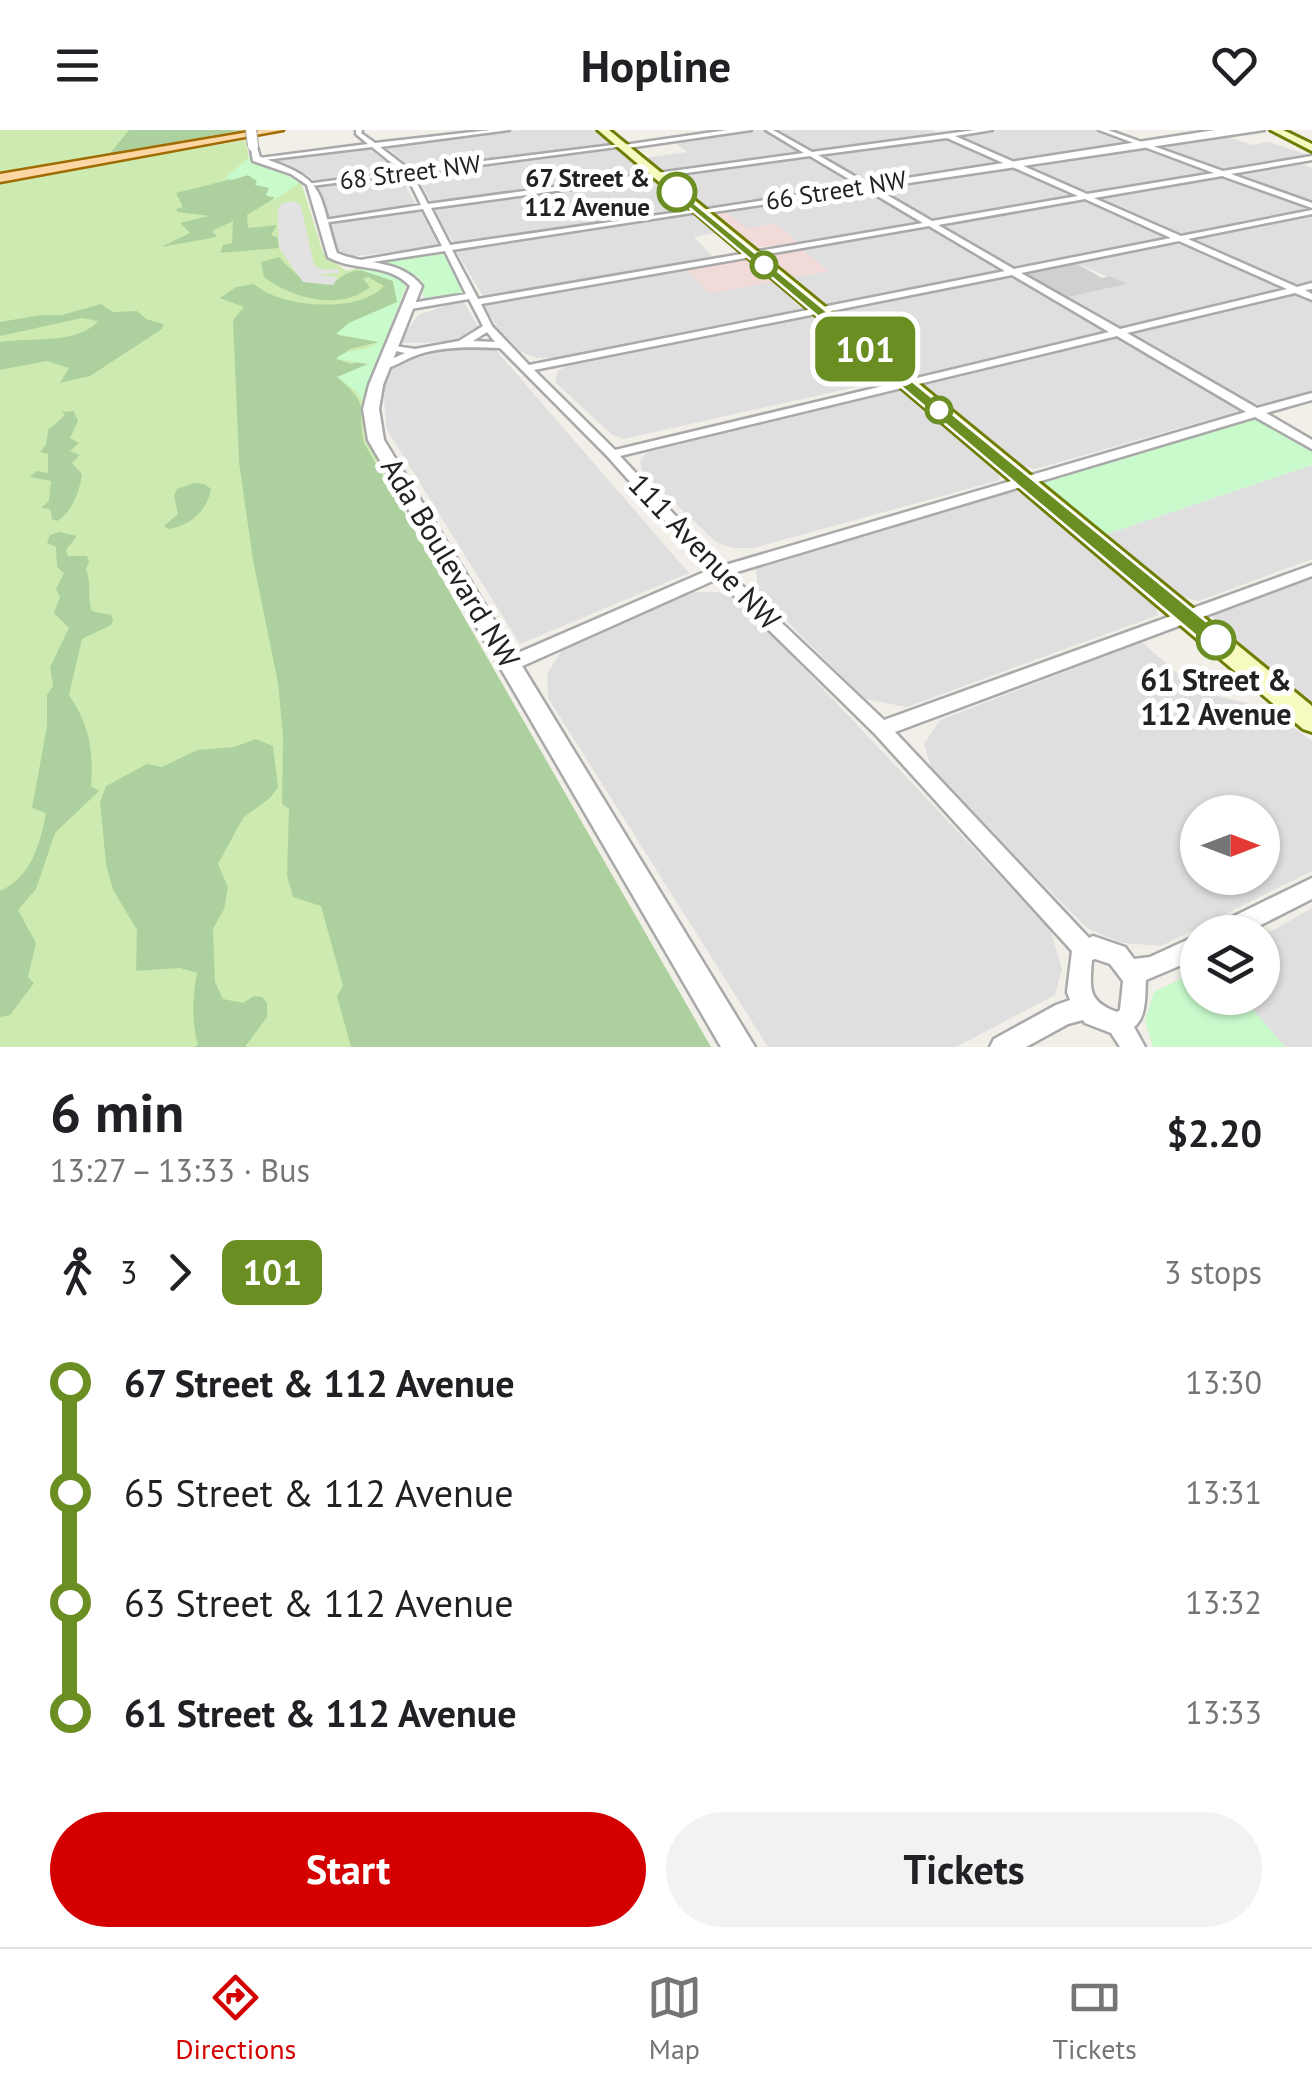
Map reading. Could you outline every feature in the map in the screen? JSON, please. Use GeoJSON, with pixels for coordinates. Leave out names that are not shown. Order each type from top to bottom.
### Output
{"type":"FeatureCollection","features":[{"type":"Feature","properties":{"kind":"main road"},"geometry":{"type":"LineString","coordinates":[[0,176],[278,130]]}},
{"type":"Feature","properties":{"kind":"main road"},"geometry":{"type":"LineString","coordinates":[[257,134],[287,130]]}},
{"type":"Feature","properties":{"kind":"main road"},"geometry":{"type":"LineString","coordinates":[[603,130],[1312,721]]}},
{"type":"Feature","properties":{"kind":"main road"},"geometry":{"type":"LineString","coordinates":[[1276,130],[1312,148]]}},
{"type":"Feature","properties":{"kind":"street","name":"111 Avenue NW"},"geometry":{"type":"LineString","coordinates":[[358,130],[408,172],[488,327],[503,345],[612,454],[718,572],[881,730],[1086,950]]}},
{"type":"Feature","properties":{"kind":"street"},"geometry":{"type":"LineString","coordinates":[[256,159],[506,130]]}},
{"type":"Feature","properties":{"kind":"street","name":"68 Street NW"},"geometry":{"type":"LineString","coordinates":[[311,184],[748,130]]}},
{"type":"Feature","properties":{"kind":"street"},"geometry":{"type":"LineString","coordinates":[[769,130],[1312,444]]}},
{"type":"Feature","properties":{"kind":"street"},"geometry":{"type":"LineString","coordinates":[[936,130],[1312,298]]}},
{"type":"Feature","properties":{"kind":"street"},"geometry":{"type":"LineString","coordinates":[[322,222],[988,130]]}},
{"type":"Feature","properties":{"kind":"street"},"geometry":{"type":"LineString","coordinates":[[1102,130],[1312,209]]}},
{"type":"Feature","properties":{"kind":"street","name":"66 Street NW"},"geometry":{"type":"LineString","coordinates":[[353,262],[1225,131],[1260,130]]}},
{"type":"Feature","properties":{"kind":"street"},"geometry":{"type":"LineString","coordinates":[[256,159],[257,134]]}},
{"type":"Feature","properties":{"kind":"street"},"geometry":{"type":"LineString","coordinates":[[256,159],[294,172],[311,184],[332,255],[383,266],[407,276],[416,286],[411,306],[750,254],[1312,158]]}},
{"type":"Feature","properties":{"kind":"street"},"geometry":{"type":"LineString","coordinates":[[530,368],[1312,209]]}},
{"type":"Feature","properties":{"kind":"street"},"geometry":{"type":"LineString","coordinates":[[612,454],[1312,286]]}},
{"type":"Feature","properties":{"kind":"street","name":"Ada Boulevard NW"},"geometry":{"type":"LineString","coordinates":[[411,306],[387,357],[371,409],[376,440],[739,1047]]}},
{"type":"Feature","properties":{"kind":"street"},"geometry":{"type":"LineString","coordinates":[[462,344],[488,327]]}},
{"type":"Feature","properties":{"kind":"street"},"geometry":{"type":"LineString","coordinates":[[387,357],[462,344],[503,345]]}},
{"type":"Feature","properties":{"kind":"street"},"geometry":{"type":"LineString","coordinates":[[387,357],[415,352]]}},
{"type":"Feature","properties":{"kind":"street"},"geometry":{"type":"LineString","coordinates":[[512,663],[718,572],[1312,396]]}},
{"type":"Feature","properties":{"kind":"street"},"geometry":{"type":"LineString","coordinates":[[881,730],[1312,570]]}},
{"type":"Feature","properties":{"kind":"street"},"geometry":{"type":"LineString","coordinates":[[1259,915],[1312,888]]}},
{"type":"Feature","properties":{"kind":"street"},"geometry":{"type":"LineString","coordinates":[[1086,950],[1109,950],[1131,970],[1136,987],[1131,1016],[1119,1024],[1102,1020],[1086,1008],[1076,984],[1086,950]]}},
{"type":"Feature","properties":{"kind":"street"},"geometry":{"type":"LineString","coordinates":[[1131,970],[1151,968],[1180,954]]}},
{"type":"Feature","properties":{"kind":"street"},"geometry":{"type":"LineString","coordinates":[[1002,1047],[1064,1012],[1086,1008]]}},
{"type":"Feature","properties":{"kind":"street"},"geometry":{"type":"LineString","coordinates":[[1119,1024],[1132,1047]]}},
{"type":"Feature","properties":{"kind":"shaded area"},"geometry":{"type":"Polygon","coordinates":[[[520,130],[593,130],[610,144],[414,169],[383,145],[520,130]]]}},
{"type":"Feature","properties":{"kind":"shaded area"},"geometry":{"type":"Polygon","coordinates":[[[773,130],[932,130],[940,135],[816,152],[773,130]]]}},
{"type":"Feature","properties":{"kind":"shaded area"},"geometry":{"type":"Polygon","coordinates":[[[998,130],[1098,130],[1130,144],[1016,161],[957,137],[998,130]]]}},
{"type":"Feature","properties":{"kind":"shaded area"},"geometry":{"type":"Polygon","coordinates":[[[766,131],[802,154],[668,172],[659,171],[643,158],[687,152],[673,141],[766,131]]]}},
{"type":"Feature","properties":{"kind":"shaded area"},"geometry":{"type":"Polygon","coordinates":[[[1217,133],[1252,145],[1269,142],[1311,156],[1224,171],[1151,146],[1217,133]]]}},
{"type":"Feature","properties":{"kind":"shaded area"},"geometry":{"type":"Polygon","coordinates":[[[945,137],[1001,163],[871,183],[819,157],[945,137]]]}},
{"type":"Feature","properties":{"kind":"shaded area"},"geometry":{"type":"Polygon","coordinates":[[[366,147],[400,171],[316,182],[267,159],[366,147]]]}},
{"type":"Feature","properties":{"kind":"shaded area"},"geometry":{"type":"Polygon","coordinates":[[[1146,147],[1211,173],[1089,194],[1020,164],[1146,147]]]}},
{"type":"Feature","properties":{"kind":"shaded area"},"geometry":{"type":"Polygon","coordinates":[[[615,148],[645,174],[432,203],[414,173],[615,148]]]}},
{"type":"Feature","properties":{"kind":"shaded area"},"geometry":{"type":"Polygon","coordinates":[[[805,156],[855,185],[710,207],[702,206],[668,178],[805,156]]]}},
{"type":"Feature","properties":{"kind":"shaded area"},"geometry":{"type":"Polygon","coordinates":[[[1295,162],[1312,168],[1312,204],[1231,173],[1295,162]]]}},
{"type":"Feature","properties":{"kind":"shaded area"},"geometry":{"type":"Polygon","coordinates":[[[1007,166],[1074,196],[936,220],[874,189],[876,186],[1007,166]]]}},
{"type":"Feature","properties":{"kind":"shaded area"},"geometry":{"type":"Polygon","coordinates":[[[399,175],[416,204],[329,218],[318,185],[399,175]]]}},
{"type":"Feature","properties":{"kind":"shaded area"},"geometry":{"type":"Polygon","coordinates":[[[1220,175],[1312,210],[1182,235],[1094,198],[1220,175]]]}},
{"type":"Feature","properties":{"kind":"shaded area"},"geometry":{"type":"Polygon","coordinates":[[[651,179],[687,209],[455,246],[434,208],[651,179]]]}},
{"type":"Feature","properties":{"kind":"shaded area"},"geometry":{"type":"Polygon","coordinates":[[[860,188],[921,222],[799,243],[776,224],[747,229],[725,211],[860,188]]]}},
{"type":"Feature","properties":{"kind":"shaded area"},"geometry":{"type":"Polygon","coordinates":[[[1081,199],[1167,238],[1020,267],[1009,266],[942,228],[942,223],[1081,199]]]}},
{"type":"Feature","properties":{"kind":"shaded area"},"geometry":{"type":"Polygon","coordinates":[[[295,201],[301,206],[314,265],[324,270],[338,269],[340,273],[317,275],[338,277],[333,285],[303,282],[279,248],[278,210],[282,203],[295,201]]]}},
{"type":"Feature","properties":{"kind":"shaded area"},"geometry":{"type":"Polygon","coordinates":[[[420,210],[439,247],[347,257],[337,253],[329,223],[420,210]]]}},
{"type":"Feature","properties":{"kind":"shaded area"},"geometry":{"type":"Polygon","coordinates":[[[725,211],[747,228],[776,224],[799,243],[753,248],[713,214],[725,211]]]}},
{"type":"Feature","properties":{"kind":"shaded area"},"geometry":{"type":"Polygon","coordinates":[[[692,214],[715,233],[694,237],[713,257],[483,296],[456,251],[692,214]]]}},
{"type":"Feature","properties":{"kind":"shaded area"},"geometry":{"type":"Polygon","coordinates":[[[1312,214],[1312,283],[1299,286],[1192,238],[1312,214]]]}},
{"type":"Feature","properties":{"kind":"shaded area"},"geometry":{"type":"Polygon","coordinates":[[[925,226],[1000,267],[999,271],[830,305],[819,302],[789,278],[828,271],[799,248],[925,226]]]}},
{"type":"Feature","properties":{"kind":"shaded area"},"geometry":{"type":"Polygon","coordinates":[[[1175,242],[1284,290],[1123,327],[1112,325],[1064,298],[1124,284],[1074,262],[1175,242]]]}},
{"type":"Feature","properties":{"kind":"shaded area"},"geometry":{"type":"Polygon","coordinates":[[[799,248],[829,271],[789,278],[764,257],[799,248]]]}},
{"type":"Feature","properties":{"kind":"shaded area"},"geometry":{"type":"Polygon","coordinates":[[[746,259],[772,282],[709,293],[685,268],[746,259]]]}},
{"type":"Feature","properties":{"kind":"shaded area"},"geometry":{"type":"Polygon","coordinates":[[[1074,262],[1102,278],[1110,276],[1126,284],[1064,298],[1025,275],[1074,262]]]}},
{"type":"Feature","properties":{"kind":"shaded area"},"geometry":{"type":"Polygon","coordinates":[[[685,268],[709,292],[772,282],[804,309],[555,358],[536,358],[521,352],[499,330],[482,303],[685,268]]]}},
{"type":"Feature","properties":{"kind":"shaded area"},"geometry":{"type":"Polygon","coordinates":[[[1006,275],[1017,277],[1105,331],[920,375],[905,372],[836,315],[838,309],[1006,275]]]}},
{"type":"Feature","properties":{"kind":"shaded area"},"geometry":{"type":"Polygon","coordinates":[[[1293,294],[1312,301],[1312,390],[1259,405],[1245,402],[1134,338],[1133,332],[1293,294]]]}},
{"type":"Feature","properties":{"kind":"shaded area"},"geometry":{"type":"Polygon","coordinates":[[[463,300],[479,328],[458,342],[399,343],[418,315],[463,300]]]}},
{"type":"Feature","properties":{"kind":"shaded area"},"geometry":{"type":"Polygon","coordinates":[[[813,317],[888,380],[623,439],[611,434],[555,382],[558,371],[567,366],[813,317]]]}},
{"type":"Feature","properties":{"kind":"shaded area"},"geometry":{"type":"Polygon","coordinates":[[[1113,337],[1234,404],[1239,411],[1035,469],[1018,465],[925,389],[926,382],[1113,337]]]}},
{"type":"Feature","properties":{"kind":"shaded area"},"geometry":{"type":"Polygon","coordinates":[[[471,347],[495,349],[689,573],[520,644],[387,430],[383,392],[391,370],[413,358],[471,347]]]}},
{"type":"Feature","properties":{"kind":"shaded area"},"geometry":{"type":"Polygon","coordinates":[[[896,390],[907,393],[998,471],[1000,480],[754,548],[734,548],[717,543],[642,472],[640,461],[646,453],[896,390]]]}},
{"type":"Feature","properties":{"kind":"shaded area"},"geometry":{"type":"Polygon","coordinates":[[[1312,465],[1312,559],[1199,601],[1178,596],[1104,535],[1312,465]]]}},
{"type":"Feature","properties":{"kind":"shaded area"},"geometry":{"type":"Polygon","coordinates":[[[1008,489],[1024,494],[1156,606],[1158,615],[907,707],[864,699],[758,592],[756,569],[764,564],[1008,489]]]}},
{"type":"Feature","properties":{"kind":"shaded area"},"geometry":{"type":"Polygon","coordinates":[[[1312,577],[1312,705],[1219,629],[1212,615],[1312,577]]]}},
{"type":"Feature","properties":{"kind":"shaded area"},"geometry":{"type":"Polygon","coordinates":[[[693,592],[718,592],[739,600],[1050,929],[1062,969],[1055,995],[956,1047],[768,1047],[548,698],[547,674],[562,650],[693,592]]]}},
{"type":"Feature","properties":{"kind":"shaded area"},"geometry":{"type":"Polygon","coordinates":[[[1142,642],[1197,691],[1267,708],[1312,741],[1312,871],[1280,887],[1280,795],[1180,795],[1180,895],[1264,895],[1223,915],[1180,915],[1180,937],[1161,946],[1123,943],[1088,929],[933,774],[924,744],[940,720],[1142,642]]]}},
{"type":"Feature","properties":{"kind":"shaded area"},"geometry":{"type":"Polygon","coordinates":[[[1312,908],[1312,1047],[1153,1047],[1145,1020],[1154,992],[1180,979],[1180,1015],[1280,1015],[1280,926],[1312,908]]]}},
{"type":"Feature","properties":{"kind":"green space"},"geometry":{"type":"Polygon","coordinates":[[[0,130],[129,130],[109,154],[65,161],[69,170],[246,140],[249,158],[301,182],[323,253],[346,271],[379,270],[406,286],[362,401],[364,433],[414,530],[709,1047],[0,1047],[0,130]]]}},
{"type":"Feature","properties":{"kind":"green space"},"geometry":{"type":"Polygon","coordinates":[[[129,130],[243,130],[109,154],[129,130]]]}},
{"type":"Feature","properties":{"kind":"green space"},"geometry":{"type":"Polygon","coordinates":[[[248,158],[301,182],[270,203],[275,197],[266,195],[269,188],[255,185],[257,181],[248,175],[225,178],[248,158]]]}},
{"type":"Feature","properties":{"kind":"green space"},"geometry":{"type":"Polygon","coordinates":[[[248,175],[270,189],[267,196],[275,198],[247,215],[248,228],[277,225],[271,235],[277,237],[279,248],[220,253],[223,245],[232,243],[233,221],[212,231],[217,236],[212,238],[161,247],[190,233],[180,223],[209,216],[178,212],[176,209],[183,207],[176,193],[248,175]]]}},
{"type":"Feature","properties":{"kind":"green space"},"geometry":{"type":"Polygon","coordinates":[[[445,254],[464,292],[424,298],[419,277],[377,260],[445,254]]]}},
{"type":"Feature","properties":{"kind":"green space"},"geometry":{"type":"Polygon","coordinates":[[[279,257],[297,274],[316,283],[333,284],[348,273],[362,270],[393,281],[398,302],[349,323],[338,335],[379,342],[350,349],[337,359],[351,364],[363,361],[369,366],[338,377],[361,406],[364,443],[711,1047],[351,1047],[337,996],[343,986],[321,906],[293,897],[287,876],[289,809],[282,804],[283,736],[278,683],[253,560],[239,462],[233,320],[244,307],[220,298],[236,287],[254,284],[300,303],[339,304],[372,295],[384,286],[368,277],[363,279],[370,287],[358,295],[330,300],[302,296],[264,277],[261,262],[279,257]]]}},
{"type":"Feature","properties":{"kind":"green space"},"geometry":{"type":"Polygon","coordinates":[[[355,268],[384,271],[406,286],[362,401],[357,392],[337,377],[368,364],[336,359],[379,342],[336,334],[349,323],[397,302],[393,281],[355,268]]]}},
{"type":"Feature","properties":{"kind":"green space"},"geometry":{"type":"Polygon","coordinates":[[[101,304],[113,312],[137,311],[146,319],[164,324],[90,376],[60,383],[69,368],[47,361],[0,370],[0,342],[66,337],[89,329],[98,321],[82,318],[0,336],[0,322],[62,315],[101,304]]]}},
{"type":"Feature","properties":{"kind":"green space"},"geometry":{"type":"Polygon","coordinates":[[[74,411],[78,421],[70,438],[79,443],[70,451],[80,455],[72,463],[82,474],[74,501],[57,521],[52,519],[50,509],[41,508],[49,501],[51,481],[30,477],[36,471],[48,473],[48,454],[40,452],[46,445],[48,430],[65,415],[62,412],[74,411]]]}},
{"type":"Feature","properties":{"kind":"green space"},"geometry":{"type":"Polygon","coordinates":[[[1251,419],[1263,421],[1312,450],[1312,465],[1104,535],[1045,487],[1045,479],[1251,419]]]}},
{"type":"Feature","properties":{"kind":"green space"},"geometry":{"type":"Polygon","coordinates":[[[194,483],[211,489],[206,505],[190,521],[168,529],[164,526],[178,514],[174,496],[177,489],[194,483]]]}},
{"type":"Feature","properties":{"kind":"green space"},"geometry":{"type":"Polygon","coordinates":[[[59,532],[77,536],[66,550],[68,556],[87,556],[92,611],[111,615],[113,620],[111,625],[82,639],[69,695],[86,727],[92,761],[91,786],[99,791],[55,833],[36,889],[18,910],[36,943],[28,977],[34,983],[10,1015],[0,1017],[0,891],[27,869],[41,837],[46,813],[32,808],[47,726],[47,695],[53,686],[50,667],[69,628],[54,613],[60,597],[56,589],[64,573],[57,567],[56,547],[47,543],[50,535],[59,532]]]}},
{"type":"Feature","properties":{"kind":"green space"},"geometry":{"type":"Polygon","coordinates":[[[256,739],[273,746],[278,787],[243,818],[218,864],[228,887],[224,909],[213,929],[215,982],[223,999],[243,1003],[254,996],[262,997],[267,1003],[267,1017],[245,1047],[194,1047],[198,1044],[193,1009],[197,973],[180,968],[136,971],[137,930],[113,890],[106,864],[100,802],[106,786],[147,764],[162,767],[197,750],[234,747],[256,739]]]}},
{"type":"Feature","properties":{"kind":"green space"},"geometry":{"type":"Polygon","coordinates":[[[1180,979],[1180,1015],[1258,1015],[1285,1047],[1153,1047],[1145,1020],[1154,992],[1180,979]]]}},
{"type":"Feature","properties":{"kind":"bus line","name":"101"},"geometry":{"type":"LineString","coordinates":[[677,192],[1216,640]]}},
{"type":"Feature","properties":{"kind":"place","name":"67 Street & 112 Avenue"},"geometry":{"type":"Point","coordinates":[677,192]}},
{"type":"Feature","properties":{"kind":"place","name":"61 Street & 112 Avenue"},"geometry":{"type":"Point","coordinates":[1216,640]}}]}
